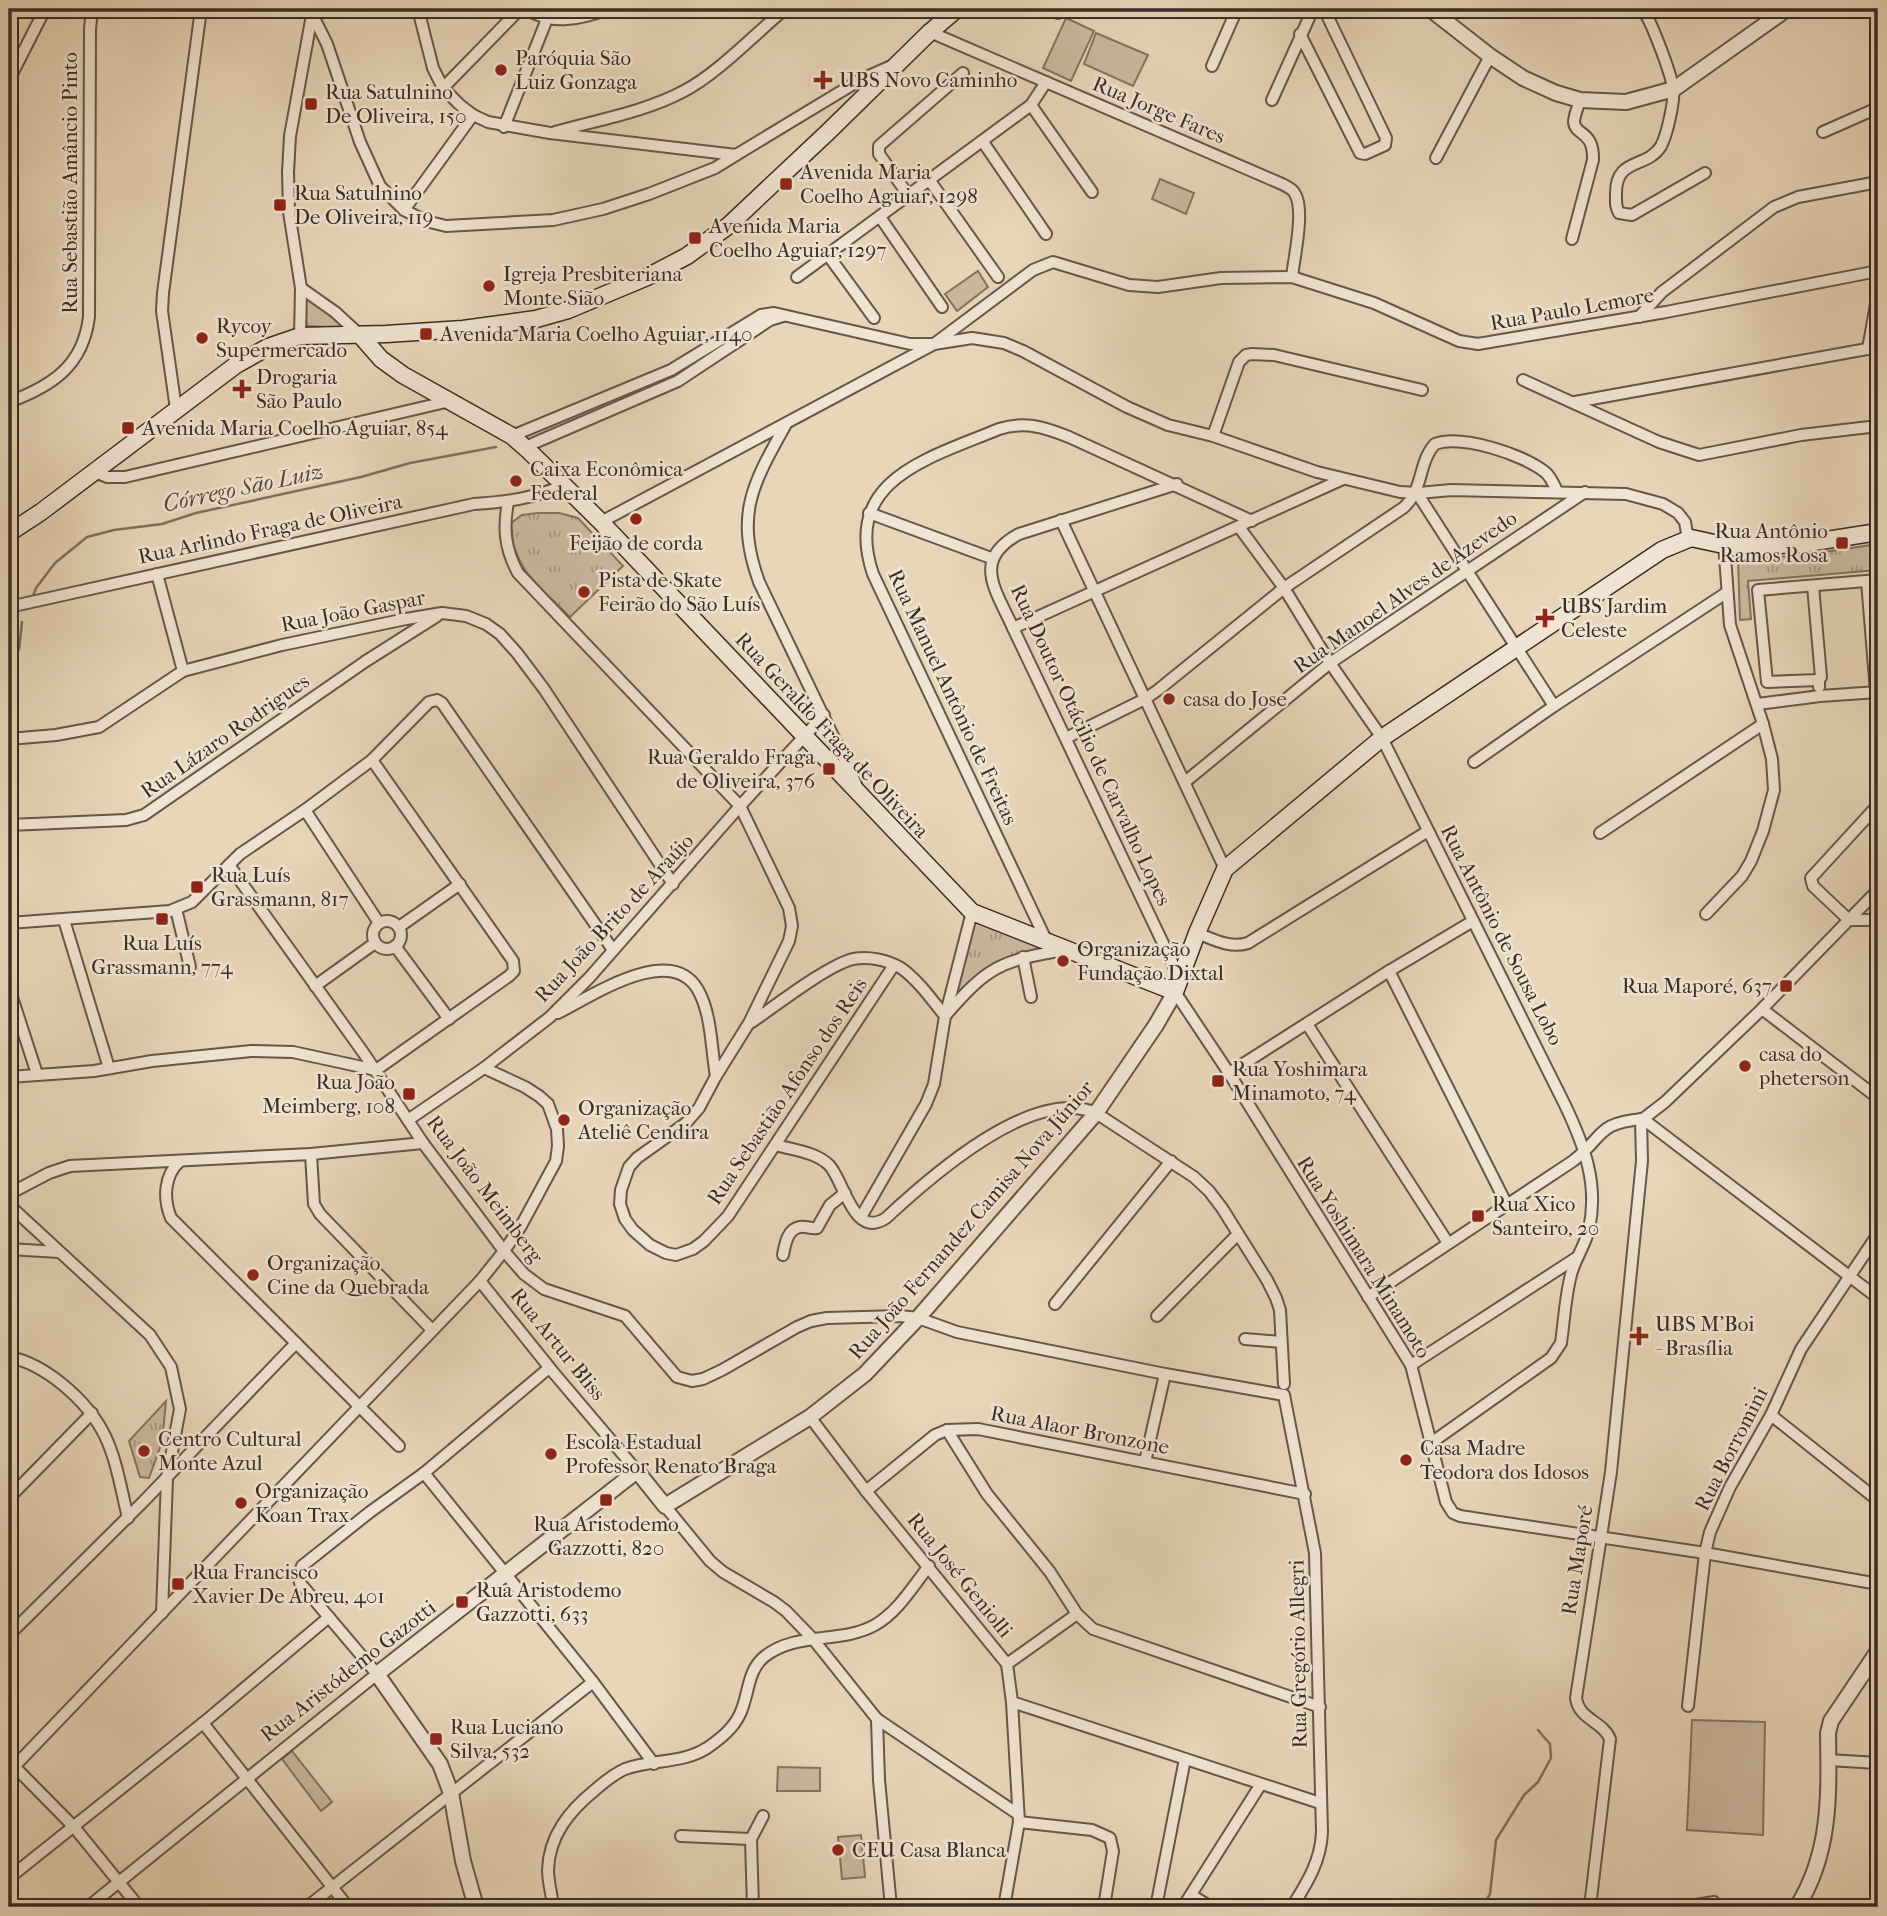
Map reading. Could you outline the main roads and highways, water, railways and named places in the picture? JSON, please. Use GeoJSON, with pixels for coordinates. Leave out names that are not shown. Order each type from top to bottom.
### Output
{"type":"FeatureCollection","features":[{"type":"Feature","properties":{"kind":"main road"},"geometry":{"type":"LineString","coordinates":[[9,533],[95,472],[236,365],[268,347],[300,336],[497,326],[536,319],[568,310],[647,277],[687,256],[728,226],[957,9]]}},
{"type":"Feature","properties":{"kind":"main road","name":"Rua Geraldo Fraga de Oliveira"},"geometry":{"type":"LineString","coordinates":[[360,335],[381,359],[403,375],[518,442],[565,485],[972,912],[1064,950],[1159,984],[1178,986]]}},
{"type":"Feature","properties":{"kind":"main road"},"geometry":{"type":"LineString","coordinates":[[1720,543],[1878,523]]}},
{"type":"Feature","properties":{"kind":"main road"},"geometry":{"type":"LineString","coordinates":[[1720,543],[1801,544],[1878,532]]}},
{"type":"Feature","properties":{"kind":"main road","name":"Rua João Fernandez Camisa Nova Júnior"},"geometry":{"type":"LineString","coordinates":[[1178,986],[1197,933],[1225,869],[1382,738],[1662,550],[1689,538],[1720,543]]}},
{"type":"Feature","properties":{"kind":"waterway","name":"Córrego São Luiz"},"geometry":{"type":"LineString","coordinates":[[32,599],[36,588],[55,563],[87,537],[114,530],[162,524],[196,513],[361,477],[410,463],[496,447]]}},
{"type":"Feature","properties":{"kind":"waterway"},"geometry":{"type":"LineString","coordinates":[[19,650],[22,622]]}},
{"type":"Feature","properties":{"kind":"waterway"},"geometry":{"type":"LineString","coordinates":[[1482,1907],[1490,1894],[1496,1840],[1524,1795],[1538,1782],[1551,1758],[1550,1744],[1538,1730]]}},
{"type":"Feature","properties":{"kind":"place","name":"Paróquia São Luiz Gonzaga"},"geometry":{"type":"Point","coordinates":[501,70]}},
{"type":"Feature","properties":{"kind":"place","name":"UBS Novo Caminho"},"geometry":{"type":"Point","coordinates":[823,80]}},
{"type":"Feature","properties":{"kind":"place","name":"Rua Satulnino De Oliveira, 150"},"geometry":{"type":"Point","coordinates":[311,104]}},
{"type":"Feature","properties":{"kind":"place","name":"Avenida Maria Coelho Aguiar, 1298"},"geometry":{"type":"Point","coordinates":[786,184]}},
{"type":"Feature","properties":{"kind":"place","name":"Rua Satulnino De Oliveira, 119"},"geometry":{"type":"Point","coordinates":[280,205]}},
{"type":"Feature","properties":{"kind":"place","name":"Avenida Maria Coelho Aguiar, 1297"},"geometry":{"type":"Point","coordinates":[695,238]}},
{"type":"Feature","properties":{"kind":"place","name":"Igreja Presbiteriana Monte Sião"},"geometry":{"type":"Point","coordinates":[489,286]}},
{"type":"Feature","properties":{"kind":"place","name":"Avenida Maria Coelho Aguiar, 1140"},"geometry":{"type":"Point","coordinates":[426,334]}},
{"type":"Feature","properties":{"kind":"place","name":"Rycoy Supermercado"},"geometry":{"type":"Point","coordinates":[202,338]}},
{"type":"Feature","properties":{"kind":"place","name":"Drogaria São Paulo"},"geometry":{"type":"Point","coordinates":[242,389]}},
{"type":"Feature","properties":{"kind":"place","name":"Avenida Maria Coelho Aguiar, 854"},"geometry":{"type":"Point","coordinates":[128,428]}},
{"type":"Feature","properties":{"kind":"place","name":"Caixa Econômica Federal"},"geometry":{"type":"Point","coordinates":[516,481]}},
{"type":"Feature","properties":{"kind":"place","name":"Feijão de corda"},"geometry":{"type":"Point","coordinates":[636,519]}},
{"type":"Feature","properties":{"kind":"place","name":"Rua Antônio Ramos Rosa"},"geometry":{"type":"Point","coordinates":[1842,543]}},
{"type":"Feature","properties":{"kind":"place","name":"Pista de Skate Feirão do São Luís"},"geometry":{"type":"Point","coordinates":[584,592]}},
{"type":"Feature","properties":{"kind":"place","name":"UBS Jardim Celeste"},"geometry":{"type":"Point","coordinates":[1545,618]}},
{"type":"Feature","properties":{"kind":"place","name":"casa do Jose"},"geometry":{"type":"Point","coordinates":[1169,699]}},
{"type":"Feature","properties":{"kind":"place","name":"Rua Geraldo Fraga de Oliveira, 376"},"geometry":{"type":"Point","coordinates":[829,769]}},
{"type":"Feature","properties":{"kind":"place","name":"Rua Luís Grassmann, 817"},"geometry":{"type":"Point","coordinates":[197,887]}},
{"type":"Feature","properties":{"kind":"place","name":"Rua Luís Grassmann, 774"},"geometry":{"type":"Point","coordinates":[162,919]}},
{"type":"Feature","properties":{"kind":"place","name":"Organização Fundação Dixtal"},"geometry":{"type":"Point","coordinates":[1063,961]}},
{"type":"Feature","properties":{"kind":"place","name":"Rua Maporé, 637"},"geometry":{"type":"Point","coordinates":[1786,986]}},
{"type":"Feature","properties":{"kind":"place","name":"casa do pheterson"},"geometry":{"type":"Point","coordinates":[1745,1066]}},
{"type":"Feature","properties":{"kind":"place","name":"Rua Yoshimara Minamoto, 74"},"geometry":{"type":"Point","coordinates":[1218,1081]}},
{"type":"Feature","properties":{"kind":"place","name":"Rua João Meimberg, 108"},"geometry":{"type":"Point","coordinates":[409,1094]}},
{"type":"Feature","properties":{"kind":"place","name":"Organização Ateliê Cendira"},"geometry":{"type":"Point","coordinates":[564,1120]}},
{"type":"Feature","properties":{"kind":"place","name":"Rua Xico Santeiro, 20"},"geometry":{"type":"Point","coordinates":[1478,1216]}},
{"type":"Feature","properties":{"kind":"place","name":"Organização Cine da Quebrada"},"geometry":{"type":"Point","coordinates":[253,1275]}},
{"type":"Feature","properties":{"kind":"place","name":"UBS M'Boi - Brasília"},"geometry":{"type":"Point","coordinates":[1639,1336]}},
{"type":"Feature","properties":{"kind":"place","name":"Centro Cultural Monte Azul"},"geometry":{"type":"Point","coordinates":[144,1451]}},
{"type":"Feature","properties":{"kind":"place","name":"Escola Estadual Professor Renato Braga"},"geometry":{"type":"Point","coordinates":[551,1454]}},
{"type":"Feature","properties":{"kind":"place","name":"Casa Madre Teodora dos Idosos"},"geometry":{"type":"Point","coordinates":[1406,1460]}},
{"type":"Feature","properties":{"kind":"place","name":"Rua Aristodemo Gazzotti, 820"},"geometry":{"type":"Point","coordinates":[606,1500]}},
{"type":"Feature","properties":{"kind":"place","name":"Organização Koan Trax"},"geometry":{"type":"Point","coordinates":[241,1503]}},
{"type":"Feature","properties":{"kind":"place","name":"Rua Francisco Xavier De Abreu, 401"},"geometry":{"type":"Point","coordinates":[178,1584]}},
{"type":"Feature","properties":{"kind":"place","name":"Rua Aristodemo Gazzotti, 633"},"geometry":{"type":"Point","coordinates":[462,1602]}},
{"type":"Feature","properties":{"kind":"place","name":"Rua Luciano Silva, 532"},"geometry":{"type":"Point","coordinates":[436,1739]}},
{"type":"Feature","properties":{"kind":"place","name":"CEU Casa Blanca"},"geometry":{"type":"Point","coordinates":[838,1850]}}]}
